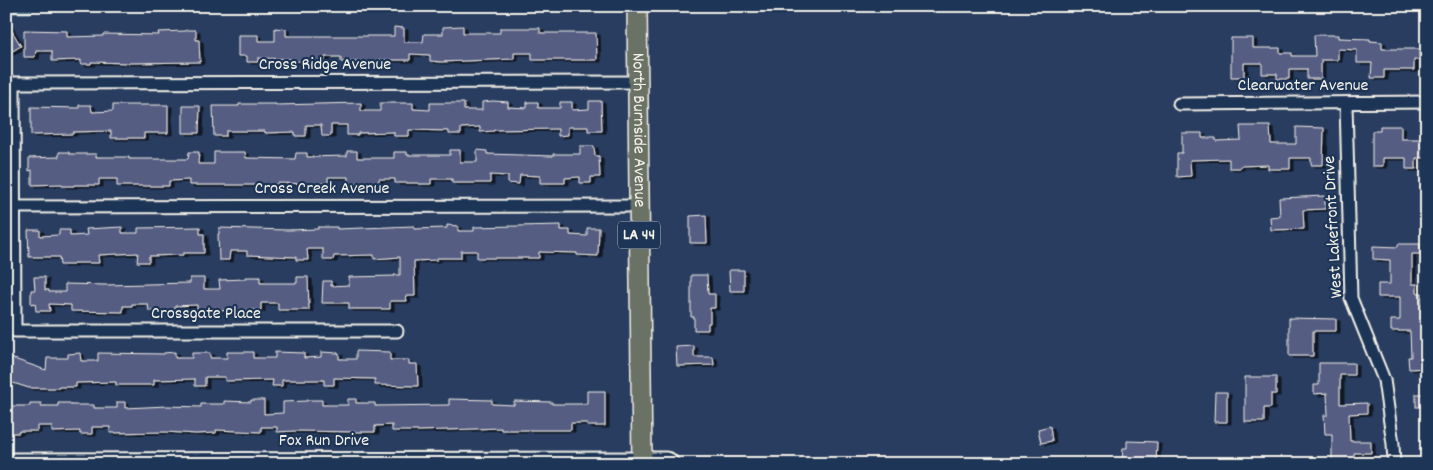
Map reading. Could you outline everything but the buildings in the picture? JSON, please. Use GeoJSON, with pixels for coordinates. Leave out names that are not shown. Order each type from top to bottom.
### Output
{"type":"FeatureCollection","features":[{"type":"Feature","properties":{"kind":"main road","name":"North Burnside Avenue"},"geometry":{"type":"LineString","coordinates":[[637,6],[642,461]]}},
{"type":"Feature","properties":{"kind":"street","name":"Cross Ridge Avenue"},"geometry":{"type":"LineString","coordinates":[[10,207],[14,83],[637,82]]}},
{"type":"Feature","properties":{"kind":"street","name":"Clearwater Avenue"},"geometry":{"type":"LineString","coordinates":[[1179,104],[1427,102]]}},
{"type":"Feature","properties":{"kind":"street","name":"West Lakefront Drive"},"geometry":{"type":"LineString","coordinates":[[1346,103],[1351,298],[1384,380],[1394,464]]}},
{"type":"Feature","properties":{"kind":"street","name":"Cross Creek Avenue"},"geometry":{"type":"LineString","coordinates":[[10,207],[638,206]]}},
{"type":"Feature","properties":{"kind":"street","name":"Crossgate Place"},"geometry":{"type":"LineString","coordinates":[[10,207],[15,331],[398,331]]}},
{"type":"Feature","properties":{"kind":"street","name":"Fox Run Drive"},"geometry":{"type":"LineString","coordinates":[[6,459],[642,461],[670,458],[674,464]]}},
{"type":"Feature","properties":{"kind":"water"},"geometry":{"type":"Polygon","coordinates":[[[6,6],[30,6],[31,13],[6,13],[6,6]]]}}]}
